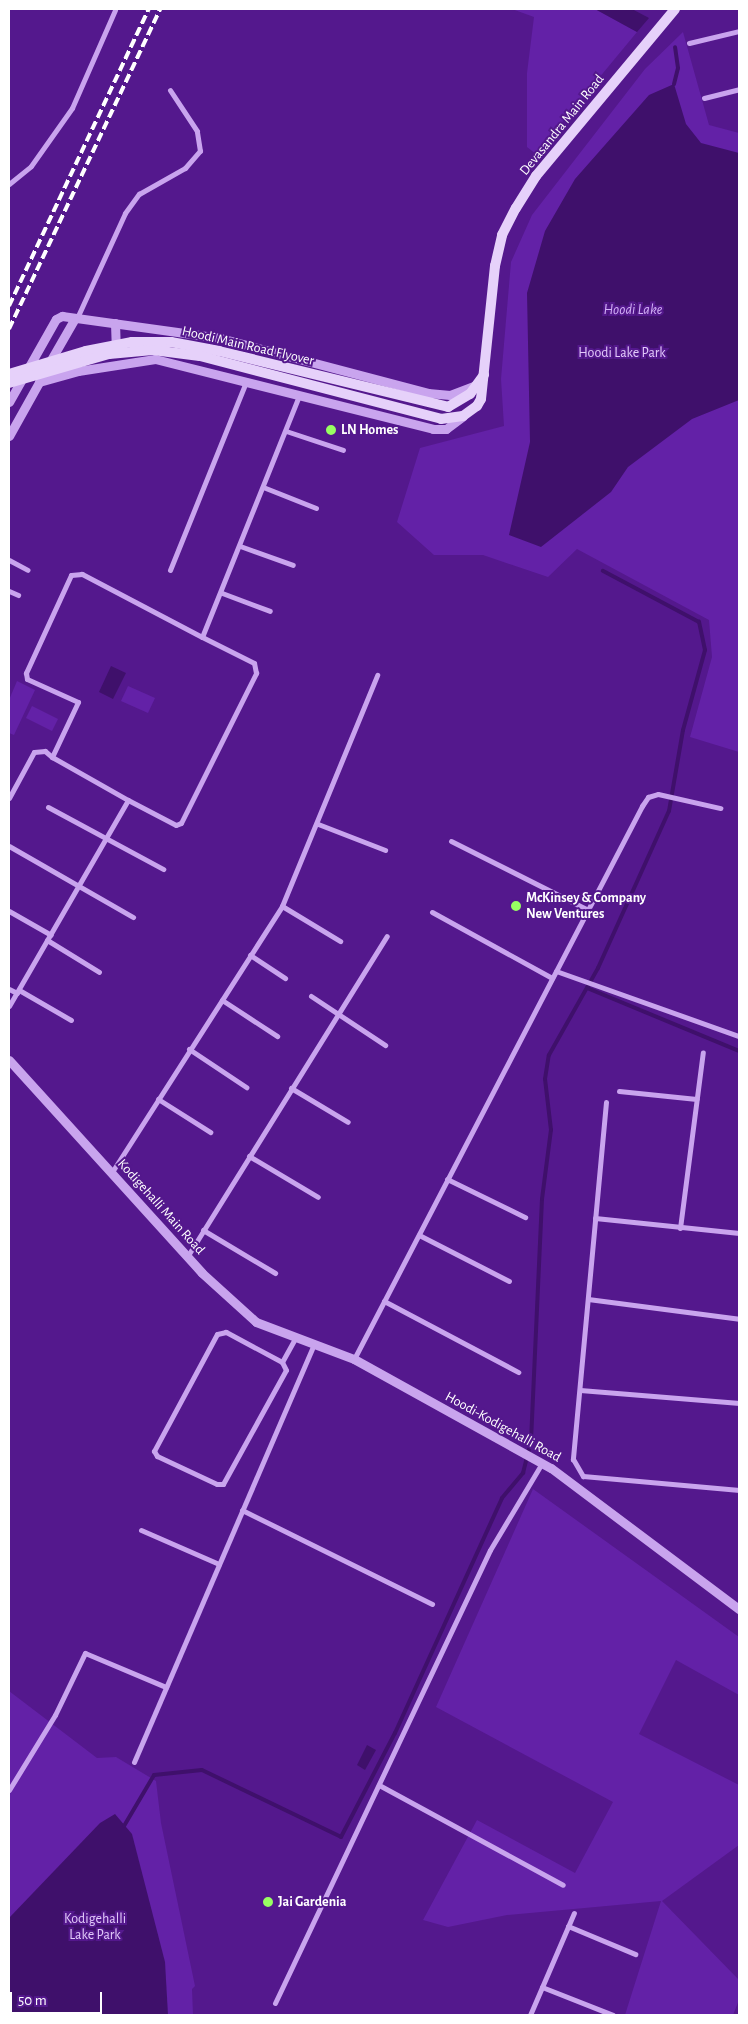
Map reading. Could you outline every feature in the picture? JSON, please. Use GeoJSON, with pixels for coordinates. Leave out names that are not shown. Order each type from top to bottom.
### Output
{"type":"FeatureCollection","features":[{"type":"Feature","properties":{"kind":"main road","name":"Devasandra Main Road"},"geometry":{"type":"LineString","coordinates":[[464,416],[477,406],[483,391],[483,352],[495,266],[502,235],[536,176],[675,9]]}},
{"type":"Feature","properties":{"kind":"main road","name":"Hoodi Main Road Flyover"},"geometry":{"type":"LineString","coordinates":[[9,374],[86,350],[132,342],[172,342],[427,404],[448,406],[472,390]]}},
{"type":"Feature","properties":{"kind":"main road","name":"Hoodi Main Road Flyover"},"geometry":{"type":"LineString","coordinates":[[9,383],[109,354],[153,350],[200,356],[441,419],[464,416]]}},
{"type":"Feature","properties":{"kind":"main road"},"geometry":{"type":"LineString","coordinates":[[472,390],[484,375]]}},
{"type":"Feature","properties":{"kind":"street"},"geometry":{"type":"LineString","coordinates":[[9,184],[31,166],[72,108],[115,10]]}},
{"type":"Feature","properties":{"kind":"street"},"geometry":{"type":"LineString","coordinates":[[689,43],[739,30]]}},
{"type":"Feature","properties":{"kind":"street"},"geometry":{"type":"LineString","coordinates":[[704,98],[739,89]]}},
{"type":"Feature","properties":{"kind":"street"},"geometry":{"type":"LineString","coordinates":[[9,436],[76,318],[125,213],[139,194],[185,168],[200,150],[198,131],[170,90]]}},
{"type":"Feature","properties":{"kind":"street"},"geometry":{"type":"LineString","coordinates":[[9,402],[42,341],[56,319],[62,316],[220,338],[428,393],[450,395],[472,390]]}},
{"type":"Feature","properties":{"kind":"street"},"geometry":{"type":"LineString","coordinates":[[115,322],[116,364]]}},
{"type":"Feature","properties":{"kind":"street"},"geometry":{"type":"LineString","coordinates":[[39,382],[116,364],[155,359],[433,429],[446,429],[464,416]]}},
{"type":"Feature","properties":{"kind":"street"},"geometry":{"type":"LineString","coordinates":[[170,570],[246,382]]}},
{"type":"Feature","properties":{"kind":"street"},"geometry":{"type":"LineString","coordinates":[[202,637],[222,593],[299,396]]}},
{"type":"Feature","properties":{"kind":"street"},"geometry":{"type":"LineString","coordinates":[[286,431],[343,450]]}},
{"type":"Feature","properties":{"kind":"street"},"geometry":{"type":"LineString","coordinates":[[263,487],[316,508]]}},
{"type":"Feature","properties":{"kind":"street"},"geometry":{"type":"LineString","coordinates":[[240,546],[292,565]]}},
{"type":"Feature","properties":{"kind":"street"},"geometry":{"type":"LineString","coordinates":[[9,560],[28,570]]}},
{"type":"Feature","properties":{"kind":"street"},"geometry":{"type":"LineString","coordinates":[[9,798],[34,752],[45,751],[52,757],[128,800],[179,825],[256,673],[254,663],[82,574],[71,575],[26,673],[26,679],[78,702],[52,757]]}},
{"type":"Feature","properties":{"kind":"street"},"geometry":{"type":"LineString","coordinates":[[9,591],[18,596]]}},
{"type":"Feature","properties":{"kind":"street"},"geometry":{"type":"LineString","coordinates":[[222,593],[270,611]]}},
{"type":"Feature","properties":{"kind":"street"},"geometry":{"type":"LineString","coordinates":[[112,1172],[282,906],[318,824],[377,675]]}},
{"type":"Feature","properties":{"kind":"street"},"geometry":{"type":"LineString","coordinates":[[354,1359],[642,806],[648,797],[663,794],[720,808]]}},
{"type":"Feature","properties":{"kind":"street"},"geometry":{"type":"LineString","coordinates":[[9,1006],[128,800]]}},
{"type":"Feature","properties":{"kind":"street"},"geometry":{"type":"LineString","coordinates":[[48,807],[163,870]]}},
{"type":"Feature","properties":{"kind":"street"},"geometry":{"type":"LineString","coordinates":[[318,824],[385,850]]}},
{"type":"Feature","properties":{"kind":"street"},"geometry":{"type":"LineString","coordinates":[[451,840],[588,910]]}},
{"type":"Feature","properties":{"kind":"street"},"geometry":{"type":"LineString","coordinates":[[9,846],[133,917]]}},
{"type":"Feature","properties":{"kind":"street"},"geometry":{"type":"LineString","coordinates":[[282,906],[340,941]]}},
{"type":"Feature","properties":{"kind":"street"},"geometry":{"type":"LineString","coordinates":[[9,911],[51,935]]}},
{"type":"Feature","properties":{"kind":"street"},"geometry":{"type":"LineString","coordinates":[[432,912],[552,978]]}},
{"type":"Feature","properties":{"kind":"street"},"geometry":{"type":"LineString","coordinates":[[187,1257],[337,1013],[387,936]]}},
{"type":"Feature","properties":{"kind":"street"},"geometry":{"type":"LineString","coordinates":[[47,940],[99,972]]}},
{"type":"Feature","properties":{"kind":"street"},"geometry":{"type":"LineString","coordinates":[[250,955],[285,978]]}},
{"type":"Feature","properties":{"kind":"street"},"geometry":{"type":"LineString","coordinates":[[556,971],[739,1036]]}},
{"type":"Feature","properties":{"kind":"street"},"geometry":{"type":"LineString","coordinates":[[9,989],[71,1020]]}},
{"type":"Feature","properties":{"kind":"street"},"geometry":{"type":"LineString","coordinates":[[311,996],[385,1045]]}},
{"type":"Feature","properties":{"kind":"street"},"geometry":{"type":"LineString","coordinates":[[222,1000],[276,1036]]}},
{"type":"Feature","properties":{"kind":"street"},"geometry":{"type":"LineString","coordinates":[[189,1049],[246,1086]]}},
{"type":"Feature","properties":{"kind":"street"},"geometry":{"type":"LineString","coordinates":[[680,1228],[703,1052]]}},
{"type":"Feature","properties":{"kind":"street","name":"Kodigehalli Main Road"},"geometry":{"type":"LineString","coordinates":[[9,1060],[187,1257],[256,1322],[313,1346]]}},
{"type":"Feature","properties":{"kind":"street"},"geometry":{"type":"LineString","coordinates":[[291,1088],[348,1122]]}},
{"type":"Feature","properties":{"kind":"street"},"geometry":{"type":"LineString","coordinates":[[619,1091],[697,1100]]}},
{"type":"Feature","properties":{"kind":"street"},"geometry":{"type":"LineString","coordinates":[[158,1099],[210,1132]]}},
{"type":"Feature","properties":{"kind":"street"},"geometry":{"type":"LineString","coordinates":[[606,1102],[573,1459],[583,1476],[739,1490]]}},
{"type":"Feature","properties":{"kind":"street"},"geometry":{"type":"LineString","coordinates":[[249,1156],[318,1196]]}},
{"type":"Feature","properties":{"kind":"street"},"geometry":{"type":"LineString","coordinates":[[447,1179],[526,1217]]}},
{"type":"Feature","properties":{"kind":"street"},"geometry":{"type":"LineString","coordinates":[[595,1218],[739,1233]]}},
{"type":"Feature","properties":{"kind":"street"},"geometry":{"type":"LineString","coordinates":[[204,1230],[275,1273]]}},
{"type":"Feature","properties":{"kind":"street"},"geometry":{"type":"LineString","coordinates":[[418,1235],[509,1281]]}},
{"type":"Feature","properties":{"kind":"street"},"geometry":{"type":"LineString","coordinates":[[588,1300],[739,1318]]}},
{"type":"Feature","properties":{"kind":"street"},"geometry":{"type":"LineString","coordinates":[[384,1301],[518,1372]]}},
{"type":"Feature","properties":{"kind":"street"},"geometry":{"type":"LineString","coordinates":[[226,1332],[282,1362],[286,1370],[223,1484],[217,1484],[156,1456],[154,1451],[217,1334],[226,1332]]}},
{"type":"Feature","properties":{"kind":"street"},"geometry":{"type":"LineString","coordinates":[[282,1362],[295,1339]]}},
{"type":"Feature","properties":{"kind":"street"},"geometry":{"type":"LineString","coordinates":[[134,1762],[313,1346]]}},
{"type":"Feature","properties":{"kind":"street","name":"Hoodi-Kodigehalli Road"},"geometry":{"type":"LineString","coordinates":[[313,1346],[354,1359],[542,1463],[739,1609]]}},
{"type":"Feature","properties":{"kind":"street"},"geometry":{"type":"LineString","coordinates":[[580,1390],[739,1403]]}},
{"type":"Feature","properties":{"kind":"street"},"geometry":{"type":"LineString","coordinates":[[275,2003],[490,1550],[542,1463]]}},
{"type":"Feature","properties":{"kind":"street"},"geometry":{"type":"LineString","coordinates":[[242,1510],[432,1604]]}},
{"type":"Feature","properties":{"kind":"street"},"geometry":{"type":"LineString","coordinates":[[141,1530],[219,1564]]}},
{"type":"Feature","properties":{"kind":"street"},"geometry":{"type":"LineString","coordinates":[[9,1790],[55,1715],[85,1653],[166,1688]]}},
{"type":"Feature","properties":{"kind":"street"},"geometry":{"type":"LineString","coordinates":[[378,1785],[562,1885]]}},
{"type":"Feature","properties":{"kind":"street"},"geometry":{"type":"LineString","coordinates":[[530,2015],[574,1913]]}},
{"type":"Feature","properties":{"kind":"street"},"geometry":{"type":"LineString","coordinates":[[568,1926],[635,1954]]}},
{"type":"Feature","properties":{"kind":"street"},"geometry":{"type":"LineString","coordinates":[[542,1987],[613,2015]]}},
{"type":"Feature","properties":{"kind":"green space"},"geometry":{"type":"Polygon","coordinates":[[[512,9],[595,9],[637,32],[536,154],[527,147],[527,73],[534,17],[512,9]]]}},
{"type":"Feature","properties":{"kind":"green space","name":"Hoodi Lake Park"},"geometry":{"type":"Polygon","coordinates":[[[683,32],[709,125],[739,133],[739,752],[690,737],[712,657],[709,620],[577,549],[548,577],[483,555],[434,555],[397,522],[420,448],[504,426],[501,379],[511,262],[532,215],[645,69],[683,32]]]}},
{"type":"Feature","properties":{"kind":"green space"},"geometry":{"type":"Polygon","coordinates":[[[17,681],[35,690],[14,735],[9,733],[9,700],[17,681]]]}},
{"type":"Feature","properties":{"kind":"green space"},"geometry":{"type":"Polygon","coordinates":[[[128,686],[155,698],[148,713],[121,701],[128,686]]]}},
{"type":"Feature","properties":{"kind":"green space"},"geometry":{"type":"Polygon","coordinates":[[[32,706],[58,719],[52,731],[26,718],[32,706]]]}},
{"type":"Feature","properties":{"kind":"green space"},"geometry":{"type":"Polygon","coordinates":[[[533,1489],[739,1637],[739,1695],[676,1660],[639,1734],[739,1785],[739,1845],[662,1901],[739,1980],[739,2000],[733,2015],[625,2015],[661,1901],[507,1915],[448,1927],[423,1920],[477,1820],[575,1873],[613,1802],[436,1707],[533,1489]]]}},
{"type":"Feature","properties":{"kind":"green space","name":"Kodigehalli Lake Park"},"geometry":{"type":"Polygon","coordinates":[[[9,1691],[97,1758],[116,1757],[156,1781],[161,1823],[195,1986],[192,1989],[193,2015],[9,2015],[9,1691]]]}},
{"type":"Feature","properties":{"kind":"water"},"geometry":{"type":"Polygon","coordinates":[[[595,9],[632,9],[649,18],[637,32],[595,9]]]}},
{"type":"Feature","properties":{"kind":"water","name":"Hoodi Lake"},"geometry":{"type":"Polygon","coordinates":[[[674,84],[686,124],[701,143],[739,153],[739,400],[692,419],[628,467],[611,492],[541,547],[509,535],[530,442],[527,293],[545,231],[575,179],[649,95],[674,84]]]}},
{"type":"Feature","properties":{"kind":"water"},"geometry":{"type":"Polygon","coordinates":[[[111,666],[126,673],[113,699],[99,692],[111,666]]]}},
{"type":"Feature","properties":{"kind":"water"},"geometry":{"type":"Polygon","coordinates":[[[367,1745],[376,1750],[365,1770],[357,1765],[367,1745]]]}},
{"type":"Feature","properties":{"kind":"water","name":"Kodigehalli Lake Park"},"geometry":{"type":"Polygon","coordinates":[[[115,1814],[132,1834],[165,1962],[168,2015],[9,2015],[9,1918],[100,1823],[115,1814]]]}},
{"type":"Feature","properties":{"kind":"waterway"},"geometry":{"type":"LineString","coordinates":[[674,84],[678,68],[675,47]]}},
{"type":"Feature","properties":{"kind":"waterway"},"geometry":{"type":"LineString","coordinates":[[124,1826],[154,1775],[202,1770],[341,1837],[395,1733],[502,1498],[523,1473],[531,1441],[542,1199],[551,1130],[545,1079],[549,1055],[598,968],[669,811],[683,730],[705,650],[699,622],[603,571]]}},
{"type":"Feature","properties":{"kind":"waterway"},"geometry":{"type":"LineString","coordinates":[[587,988],[739,1051]]}},
{"type":"Feature","properties":{"kind":"railway"},"geometry":{"type":"LineString","coordinates":[[9,306],[149,9]]}},
{"type":"Feature","properties":{"kind":"railway"},"geometry":{"type":"LineString","coordinates":[[9,329],[160,9]]}},
{"type":"Feature","properties":{"kind":"place","name":"LN Homes"},"geometry":{"type":"Point","coordinates":[331,430]}},
{"type":"Feature","properties":{"kind":"place","name":"McKinsey & Company New Ventures"},"geometry":{"type":"Point","coordinates":[516,906]}},
{"type":"Feature","properties":{"kind":"place","name":"Jai Gardenia"},"geometry":{"type":"Point","coordinates":[268,1902]}}]}
